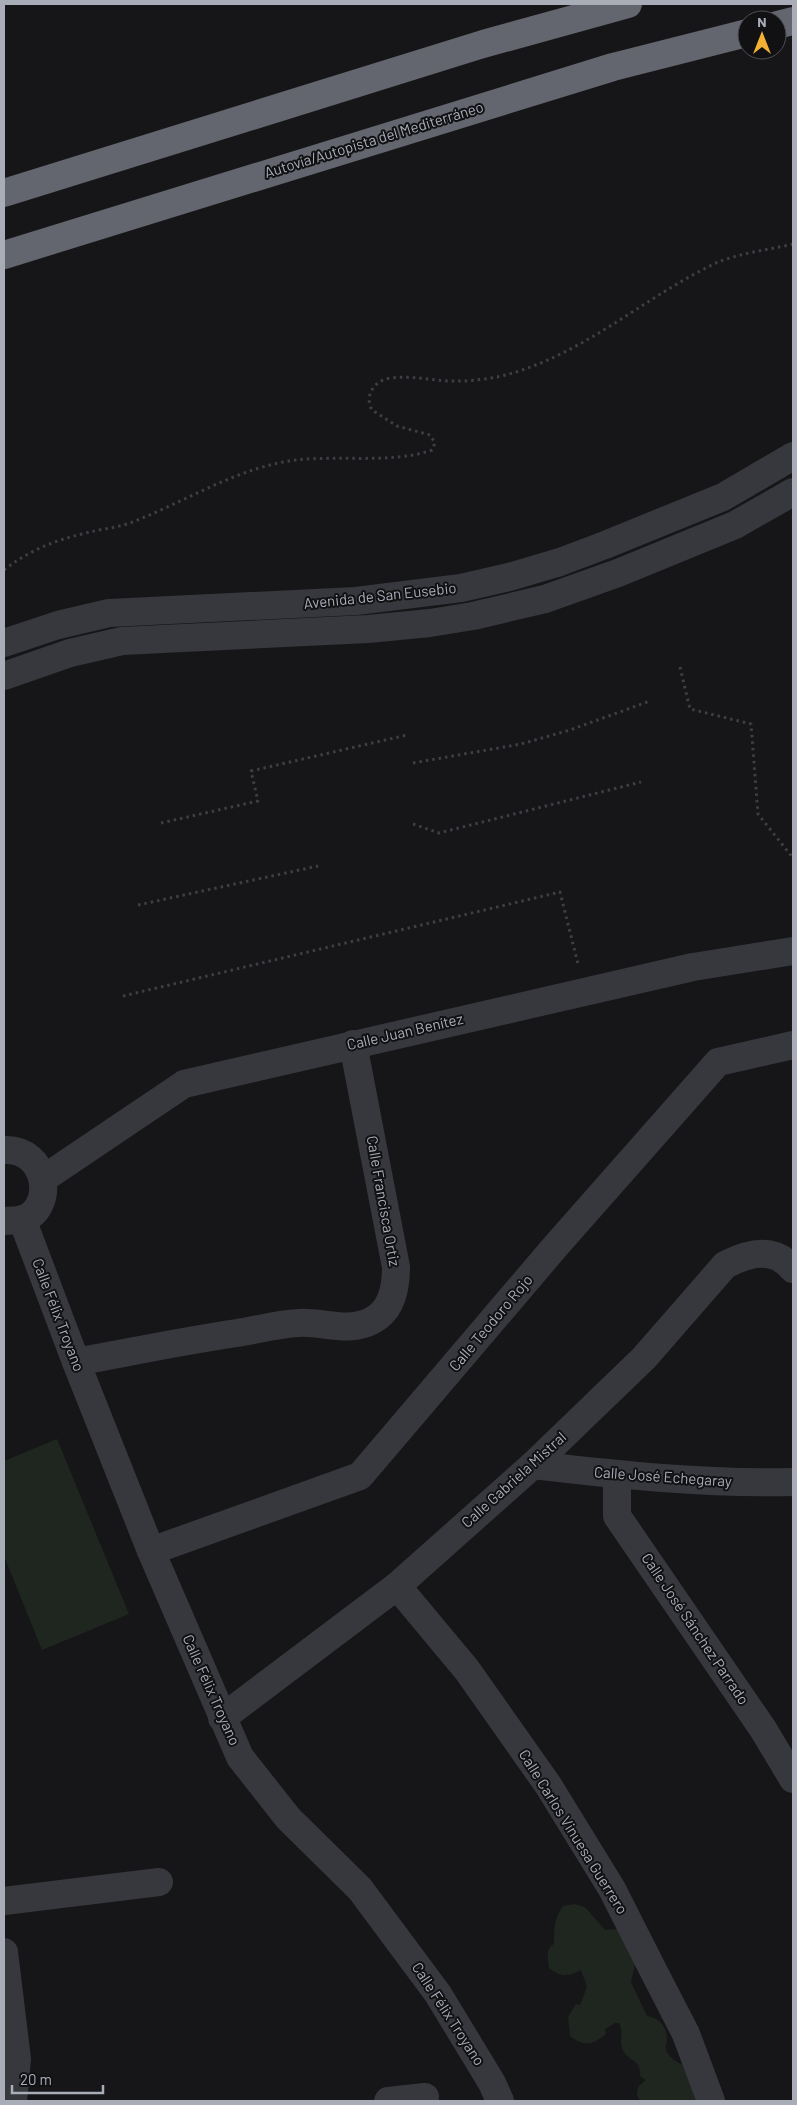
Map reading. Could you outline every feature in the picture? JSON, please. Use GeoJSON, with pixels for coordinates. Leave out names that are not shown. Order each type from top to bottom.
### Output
{"type":"FeatureCollection","features":[{"type":"Feature","properties":{"kind":"highway"},"geometry":{"type":"LineString","coordinates":[[4,193],[483,44],[628,4]]}},
{"type":"Feature","properties":{"kind":"highway","name":"Autovía/Autopista del Mediterráneo"},"geometry":{"type":"LineString","coordinates":[[4,255],[613,67],[737,36]]}},
{"type":"Feature","properties":{"kind":"street","name":"Avenida de San Eusebio"},"geometry":{"type":"LineString","coordinates":[[4,643],[58,625],[109,613],[356,601],[452,589],[509,577],[560,562],[606,545],[723,497],[793,456]]}},
{"type":"Feature","properties":{"kind":"street","name":"Avenida de San Eusebio"},"geometry":{"type":"LineString","coordinates":[[4,676],[70,653],[122,641],[404,626],[473,616],[521,605],[572,590],[679,549],[735,525],[793,492]]}},
{"type":"Feature","properties":{"kind":"street","name":"Calle Juan Benítez"},"geometry":{"type":"LineString","coordinates":[[43,1179],[184,1084],[693,967],[793,951]]}},
{"type":"Feature","properties":{"kind":"street","name":"Calle Francisca Ortiz"},"geometry":{"type":"LineString","coordinates":[[76,1362],[299,1323],[335,1328],[353,1326],[372,1320],[385,1310],[391,1298],[396,1279],[396,1267],[353,1044]]}},
{"type":"Feature","properties":{"kind":"street","name":"Calle Teodoro Rojo"},"geometry":{"type":"LineString","coordinates":[[151,1551],[360,1476],[554,1248],[718,1062],[793,1045]]}},
{"type":"Feature","properties":{"kind":"street"},"geometry":{"type":"LineString","coordinates":[[4,1150],[22,1153],[32,1159],[39,1168],[43,1179],[44,1191],[40,1203],[32,1213],[13,1220]]}},
{"type":"Feature","properties":{"kind":"street","name":"Calle Félix Troyano"},"geometry":{"type":"LineString","coordinates":[[13,1220],[76,1362],[151,1551],[240,1757],[288,1818],[360,1889],[438,1994],[492,2083],[500,2101]]}},
{"type":"Feature","properties":{"kind":"street","name":"Calle Gabriela Mistral"},"geometry":{"type":"LineString","coordinates":[[222,1718],[397,1586],[533,1465],[644,1358],[725,1265],[741,1257],[759,1252],[780,1258],[793,1269]]}},
{"type":"Feature","properties":{"kind":"street","name":"Calle José Echegaray"},"geometry":{"type":"LineString","coordinates":[[533,1465],[617,1474],[741,1483],[793,1482]]}},
{"type":"Feature","properties":{"kind":"street","name":"Calle José Sánchez Parrado"},"geometry":{"type":"LineString","coordinates":[[617,1474],[617,1516],[763,1729],[793,1779]]}},
{"type":"Feature","properties":{"kind":"street","name":"Calle Carlos Vinuesa Guerrero"},"geometry":{"type":"LineString","coordinates":[[397,1586],[467,1670],[548,1785],[612,1889],[686,2034],[711,2101]]}},
{"type":"Feature","properties":{"kind":"street"},"geometry":{"type":"LineString","coordinates":[[4,1901],[159,1882]]}},
{"type":"Feature","properties":{"kind":"street"},"geometry":{"type":"LineString","coordinates":[[4,1952],[17,2059],[13,2101]]}},
{"type":"Feature","properties":{"kind":"street"},"geometry":{"type":"LineString","coordinates":[[388,2101],[426,2097]]}},
{"type":"Feature","properties":{"kind":"path"},"geometry":{"type":"LineString","coordinates":[[4,570],[18,559],[49,543],[63,538],[128,524],[209,488],[266,466],[298,459],[378,458],[432,450],[435,443],[430,436],[398,426],[378,416],[372,410],[369,397],[379,382],[391,378],[458,381],[488,378],[509,373],[548,360],[717,263],[793,244]]}},
{"type":"Feature","properties":{"kind":"path"},"geometry":{"type":"LineString","coordinates":[[680,667],[690,709],[751,724],[758,814],[793,858]]}},
{"type":"Feature","properties":{"kind":"path"},"geometry":{"type":"LineString","coordinates":[[413,763],[521,744],[570,730],[650,700]]}},
{"type":"Feature","properties":{"kind":"path"},"geometry":{"type":"LineString","coordinates":[[162,823],[258,801],[251,771],[406,735]]}},
{"type":"Feature","properties":{"kind":"path"},"geometry":{"type":"LineString","coordinates":[[413,824],[439,833],[641,782]]}},
{"type":"Feature","properties":{"kind":"path"},"geometry":{"type":"LineString","coordinates":[[138,905],[318,866]]}},
{"type":"Feature","properties":{"kind":"path"},"geometry":{"type":"LineString","coordinates":[[123,996],[560,892],[584,992]]}},
{"type":"Feature","properties":{"kind":"shaded area"},"geometry":{"type":"Polygon","coordinates":[[[57,1439],[129,1614],[42,1650],[4,1556],[4,1461],[57,1439]]]}},
{"type":"Feature","properties":{"kind":"shaded area"},"geometry":{"type":"Polygon","coordinates":[[[574,1904],[585,1907],[605,1930],[620,1929],[636,1960],[631,1982],[647,2016],[659,2021],[664,2027],[667,2036],[666,2047],[668,2055],[676,2062],[686,2066],[698,2101],[640,2101],[637,2095],[638,2087],[646,2080],[640,2076],[637,2063],[628,2057],[623,2050],[619,2023],[615,2023],[605,2029],[606,2034],[593,2042],[580,2042],[570,2036],[568,2017],[576,2004],[580,2005],[587,1987],[581,1970],[564,1975],[549,1968],[548,1955],[549,1949],[554,1944],[555,1924],[560,1910],[563,1906],[574,1904]]]}}]}
